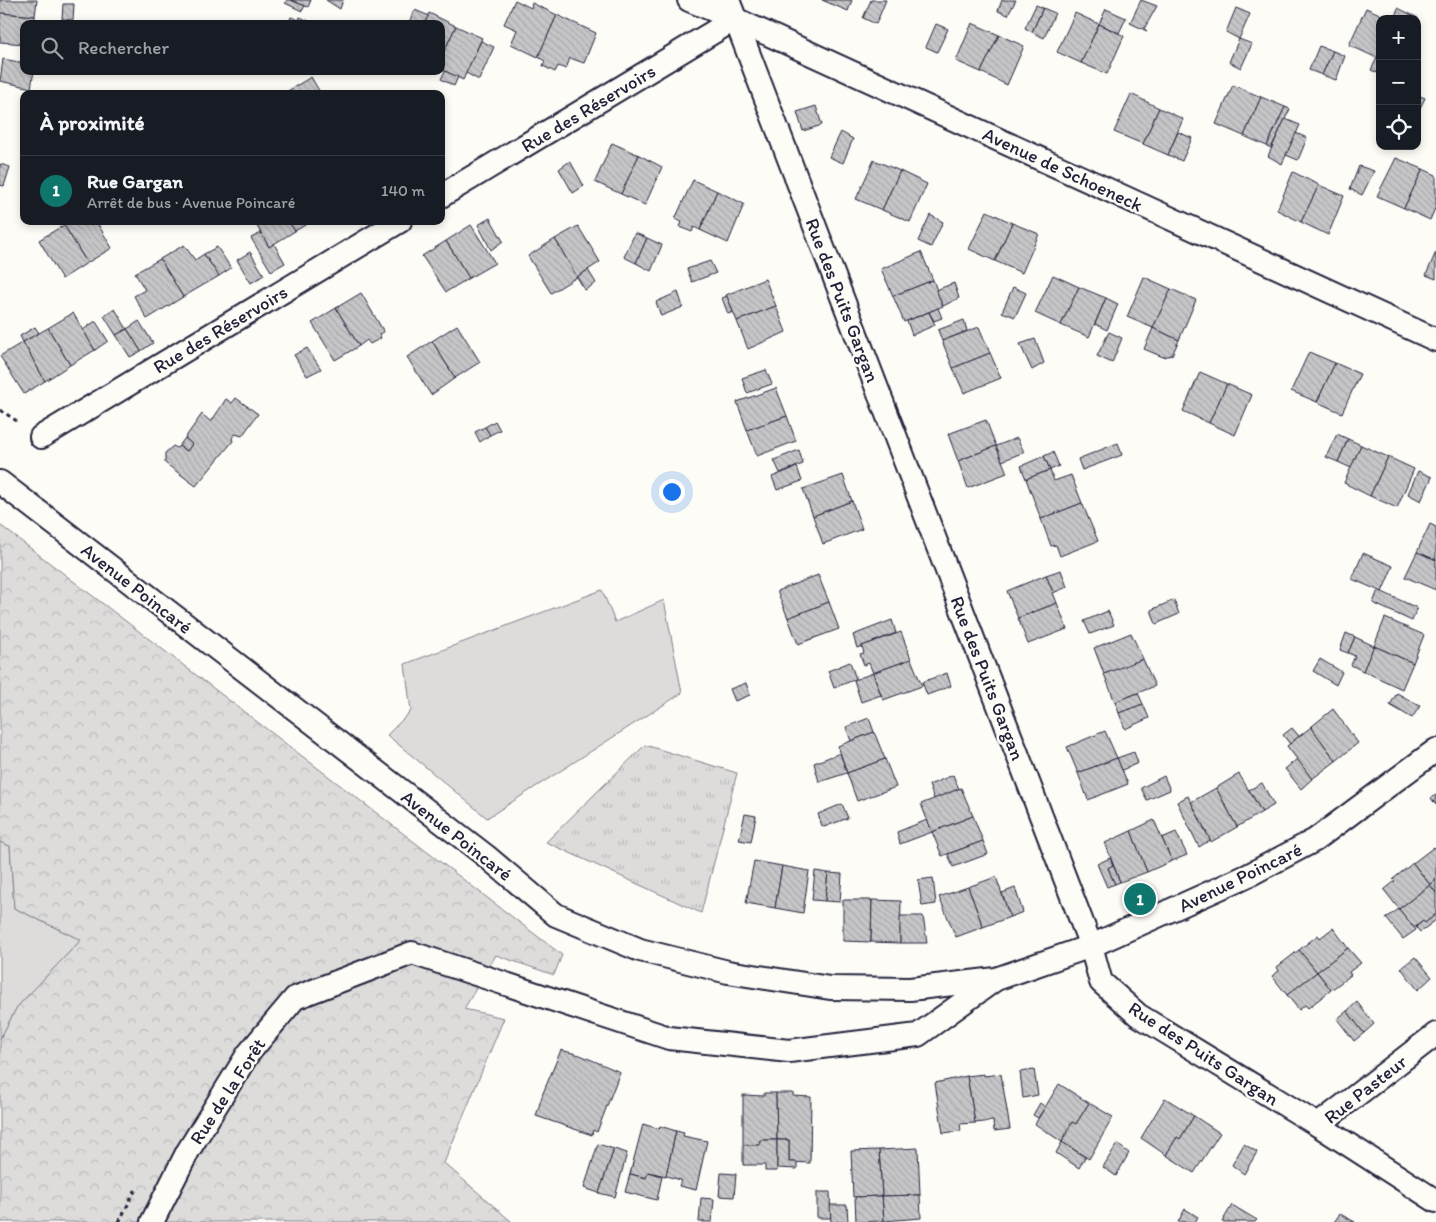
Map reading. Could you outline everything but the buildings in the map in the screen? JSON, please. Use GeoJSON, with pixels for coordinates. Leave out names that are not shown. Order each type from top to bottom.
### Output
{"type":"FeatureCollection","features":[{"type":"Feature","properties":{"kind":"street","name":"Avenue de Schoeneck"},"geometry":{"type":"LineString","coordinates":[[689,0],[731,10],[1436,340]]}},
{"type":"Feature","properties":{"kind":"street","name":"Rue des Réservoirs"},"geometry":{"type":"LineString","coordinates":[[445,193],[731,10]]}},
{"type":"Feature","properties":{"kind":"street","name":"Rue des Puits Gargan"},"geometry":{"type":"LineString","coordinates":[[731,10],[1091,946],[1101,982],[1138,1014],[1318,1125],[1436,1201]]}},
{"type":"Feature","properties":{"kind":"street","name":"Rue des Réservoirs"},"geometry":{"type":"LineString","coordinates":[[41,437],[393,225]]}},
{"type":"Feature","properties":{"kind":"street","name":"Avenue Poincaré"},"geometry":{"type":"LineString","coordinates":[[0,482],[486,856],[556,916],[640,950],[728,972],[830,988],[910,989],[996,979],[1091,946],[1249,876],[1316,840],[1436,750]]}},
{"type":"Feature","properties":{"kind":"street","name":"Avenue Poincaré"},"geometry":{"type":"LineString","coordinates":[[412,953],[669,1038],[789,1051],[918,1035],[996,979]]}},
{"type":"Feature","properties":{"kind":"street","name":"Rue de la Forêt"},"geometry":{"type":"LineString","coordinates":[[152,1222],[188,1151],[248,1054],[295,998],[412,953]]}},
{"type":"Feature","properties":{"kind":"street","name":"Rue Pasteur"},"geometry":{"type":"LineString","coordinates":[[1318,1125],[1436,1034]]}},
{"type":"Feature","properties":{"kind":"green space"},"geometry":{"type":"Polygon","coordinates":[[[0,525],[562,955],[554,975],[496,955],[464,1009],[504,1018],[444,1163],[512,1222],[0,1222],[0,1039],[17,1007],[81,940],[14,908],[10,846],[0,842],[0,525]]]}},
{"type":"Feature","properties":{"kind":"green space"},"geometry":{"type":"Polygon","coordinates":[[[602,590],[615,622],[664,600],[682,693],[487,818],[387,735],[411,711],[405,664],[602,590]]]}},
{"type":"Feature","properties":{"kind":"green space"},"geometry":{"type":"Polygon","coordinates":[[[645,745],[737,773],[701,913],[546,842],[645,745]]]}},
{"type":"Feature","properties":{"kind":"green space"},"geometry":{"type":"Polygon","coordinates":[[[0,842],[10,846],[14,908],[81,940],[17,1007],[0,1039],[0,842]]]}},
{"type":"Feature","properties":{"kind":"place","name":"Rue Gargan"},"geometry":{"type":"Point","coordinates":[1140,899]}}]}
